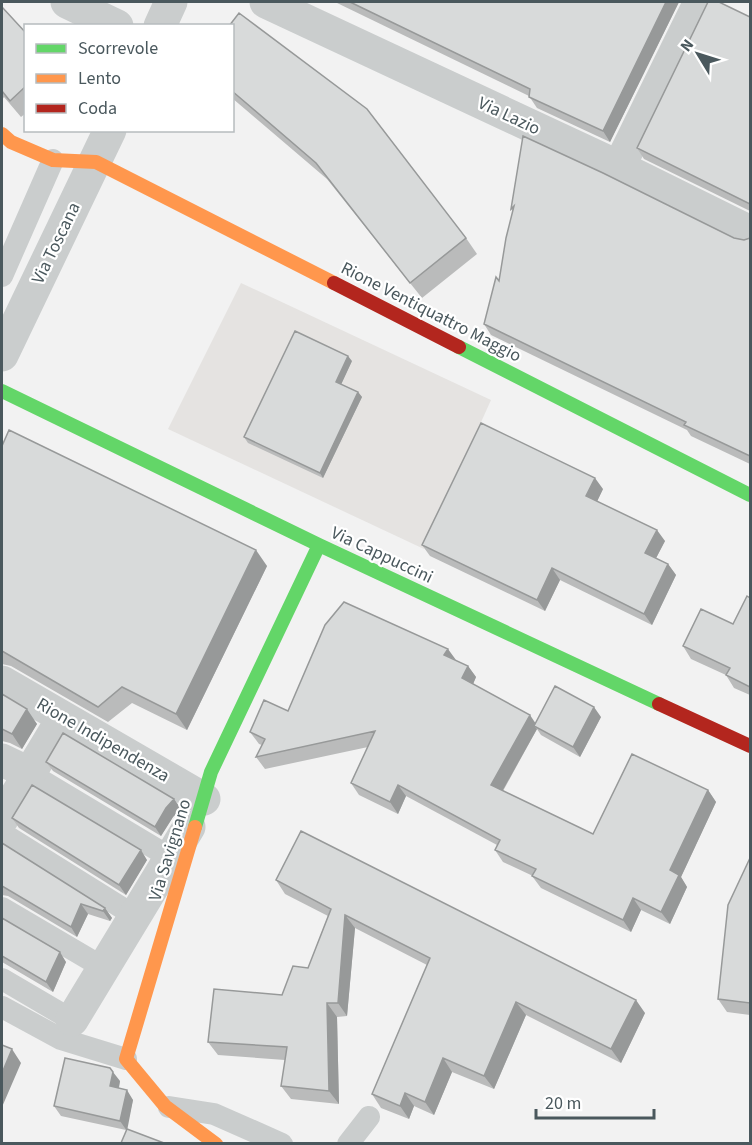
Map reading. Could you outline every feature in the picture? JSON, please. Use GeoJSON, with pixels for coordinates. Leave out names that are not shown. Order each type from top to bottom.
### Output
{"type":"FeatureCollection","features":[{"type":"Feature","properties":{"kind":"street"},"geometry":{"type":"LineString","coordinates":[[67,2],[113,24]]}},
{"type":"Feature","properties":{"kind":"street"},"geometry":{"type":"LineString","coordinates":[[161,24],[171,2]]}},
{"type":"Feature","properties":{"kind":"street","name":"Via Lazio"},"geometry":{"type":"LineString","coordinates":[[266,2],[619,167],[750,232]]}},
{"type":"Feature","properties":{"kind":"street"},"geometry":{"type":"LineString","coordinates":[[619,167],[700,2]]}},
{"type":"Feature","properties":{"kind":"street","name":"Via Toscana"},"geometry":{"type":"LineString","coordinates":[[2,355],[109,132]]}},
{"type":"Feature","properties":{"kind":"street"},"geometry":{"type":"LineString","coordinates":[[2,134],[11,142],[52,160],[96,162]]}},
{"type":"Feature","properties":{"kind":"street","name":"Rione Ventiquattro Maggio"},"geometry":{"type":"LineString","coordinates":[[96,162],[750,495]]}},
{"type":"Feature","properties":{"kind":"street","name":"Via Cappuccini"},"geometry":{"type":"LineString","coordinates":[[2,391],[318,545],[750,746]]}},
{"type":"Feature","properties":{"kind":"street","name":"Via Savignano"},"geometry":{"type":"LineString","coordinates":[[126,1059],[211,772],[318,545]]}},
{"type":"Feature","properties":{"kind":"street","name":"Rione Indipendenza"},"geometry":{"type":"LineString","coordinates":[[2,682],[202,804]]}},
{"type":"Feature","properties":{"kind":"street"},"geometry":{"type":"LineString","coordinates":[[2,819],[15,766],[63,718]]}},
{"type":"Feature","properties":{"kind":"street"},"geometry":{"type":"LineString","coordinates":[[72,1020],[202,804]]}},
{"type":"Feature","properties":{"kind":"street"},"geometry":{"type":"LineString","coordinates":[[126,1059],[165,1106],[216,1143]]}},
{"type":"Feature","properties":{"kind":"lane"},"geometry":{"type":"LineString","coordinates":[[2,276],[52,160]]}},
{"type":"Feature","properties":{"kind":"lane"},"geometry":{"type":"LineString","coordinates":[[15,766],[171,858]]}},
{"type":"Feature","properties":{"kind":"lane"},"geometry":{"type":"LineString","coordinates":[[2,833],[135,916]]}},
{"type":"Feature","properties":{"kind":"lane"},"geometry":{"type":"LineString","coordinates":[[2,908],[104,968]]}},
{"type":"Feature","properties":{"kind":"lane"},"geometry":{"type":"LineString","coordinates":[[2,979],[72,1020]]}},
{"type":"Feature","properties":{"kind":"lane"},"geometry":{"type":"LineString","coordinates":[[2,1007],[61,1039],[126,1059]]}},
{"type":"Feature","properties":{"kind":"lane"},"geometry":{"type":"LineString","coordinates":[[165,1106],[214,1114],[282,1143]]}},
{"type":"Feature","properties":{"kind":"lane"},"geometry":{"type":"LineString","coordinates":[[348,1143],[369,1117]]}},
{"type":"Feature","properties":{"kind":"shaded area"},"geometry":{"type":"Polygon","coordinates":[[[241,283],[491,400],[424,549],[168,429],[241,283]]]}},
{"type":"Feature","properties":{"kind":"building"},"geometry":{"type":"Polygon","coordinates":[[[350,2],[666,2],[603,131],[529,97],[530,89],[350,2]]]}},
{"type":"Feature","properties":{"kind":"building"},"geometry":{"type":"Polygon","coordinates":[[[708,2],[719,2],[750,17],[750,204],[637,148],[708,2]]]}},
{"type":"Feature","properties":{"kind":"building"},"geometry":{"type":"Polygon","coordinates":[[[2,7],[24,31],[24,88],[10,101],[2,91],[2,7]]]}},
{"type":"Feature","properties":{"kind":"building"},"geometry":{"type":"Polygon","coordinates":[[[239,13],[367,109],[466,238],[410,283],[316,163],[234,93],[234,24],[231,24],[239,13]]]}},
{"type":"Feature","properties":{"kind":"building"},"geometry":{"type":"Polygon","coordinates":[[[523,136],[734,238],[744,240],[750,238],[750,456],[684,425],[686,422],[484,324],[496,277],[499,281],[514,206],[511,209],[523,136]]]}},
{"type":"Feature","properties":{"kind":"building"},"geometry":{"type":"Polygon","coordinates":[[[295,331],[348,356],[336,382],[358,392],[320,473],[244,437],[295,331]]]}},
{"type":"Feature","properties":{"kind":"building"},"geometry":{"type":"Polygon","coordinates":[[[481,423],[595,478],[586,496],[657,530],[645,553],[668,564],[644,614],[552,568],[537,600],[422,545],[481,423]]]}},
{"type":"Feature","properties":{"kind":"building"},"geometry":{"type":"Polygon","coordinates":[[[9,430],[256,550],[176,714],[122,687],[98,707],[2,651],[2,446],[9,430]]]}},
{"type":"Feature","properties":{"kind":"building"},"geometry":{"type":"Polygon","coordinates":[[[747,596],[750,598],[750,687],[726,675],[730,668],[683,646],[701,609],[733,624],[747,596]]]}},
{"type":"Feature","properties":{"kind":"building"},"geometry":{"type":"Polygon","coordinates":[[[344,602],[448,649],[444,655],[468,666],[462,678],[530,715],[491,785],[593,834],[632,754],[708,790],[670,870],[679,875],[661,912],[633,898],[623,920],[532,876],[536,869],[495,850],[500,840],[398,785],[390,802],[351,783],[375,731],[256,757],[265,739],[250,732],[264,700],[288,711],[325,625],[344,602]]]}},
{"type":"Feature","properties":{"kind":"building"},"geometry":{"type":"Polygon","coordinates":[[[555,686],[594,707],[573,747],[534,726],[555,686]]]}},
{"type":"Feature","properties":{"kind":"building"},"geometry":{"type":"Polygon","coordinates":[[[2,694],[27,709],[12,734],[2,729],[2,694]]]}},
{"type":"Feature","properties":{"kind":"building"},"geometry":{"type":"Polygon","coordinates":[[[63,733],[174,799],[155,827],[46,762],[63,733]]]}},
{"type":"Feature","properties":{"kind":"building"},"geometry":{"type":"Polygon","coordinates":[[[32,785],[141,850],[119,885],[12,818],[32,785]]]}},
{"type":"Feature","properties":{"kind":"building"},"geometry":{"type":"Polygon","coordinates":[[[301,831],[636,1000],[611,1049],[516,1002],[484,1076],[443,1058],[425,1102],[405,1093],[400,1106],[372,1094],[430,958],[345,915],[338,1003],[327,1003],[329,1091],[281,1086],[287,1047],[208,1042],[214,989],[282,995],[293,966],[308,968],[331,909],[276,880],[301,831]]]}},
{"type":"Feature","properties":{"kind":"building"},"geometry":{"type":"Polygon","coordinates":[[[2,843],[105,908],[103,911],[81,904],[71,927],[2,886],[2,843]]]}},
{"type":"Feature","properties":{"kind":"building"},"geometry":{"type":"Polygon","coordinates":[[[750,858],[750,1003],[718,999],[728,905],[750,858]]]}},
{"type":"Feature","properties":{"kind":"building"},"geometry":{"type":"Polygon","coordinates":[[[2,918],[60,952],[46,982],[2,956],[2,918]]]}},
{"type":"Feature","properties":{"kind":"building"},"geometry":{"type":"Polygon","coordinates":[[[2,1045],[12,1049],[2,1073],[2,1045]]]}},
{"type":"Feature","properties":{"kind":"building"},"geometry":{"type":"Polygon","coordinates":[[[65,1058],[110,1068],[113,1072],[110,1086],[127,1090],[120,1121],[54,1106],[65,1058]]]}},
{"type":"Feature","properties":{"kind":"building"},"geometry":{"type":"Polygon","coordinates":[[[127,1129],[164,1143],[121,1143],[127,1129]]]}},
{"type":"Feature","properties":{"kind":"traffic: fast"},"geometry":{"type":"LineString","coordinates":[[459,347],[750,495]]}},
{"type":"Feature","properties":{"kind":"traffic: fast"},"geometry":{"type":"LineString","coordinates":[[2,391],[319,545],[659,704]]}},
{"type":"Feature","properties":{"kind":"traffic: fast"},"geometry":{"type":"LineString","coordinates":[[195,827],[211,772],[319,545]]}},
{"type":"Feature","properties":{"kind":"traffic: slow"},"geometry":{"type":"LineString","coordinates":[[2,134],[11,142],[53,160],[96,162],[334,283]]}},
{"type":"Feature","properties":{"kind":"traffic: slow"},"geometry":{"type":"LineString","coordinates":[[195,827],[126,1059],[165,1106],[216,1144]]}},
{"type":"Feature","properties":{"kind":"traffic: jam"},"geometry":{"type":"LineString","coordinates":[[334,283],[459,347]]}},
{"type":"Feature","properties":{"kind":"traffic: jam"},"geometry":{"type":"LineString","coordinates":[[659,704],[750,746]]}}]}
